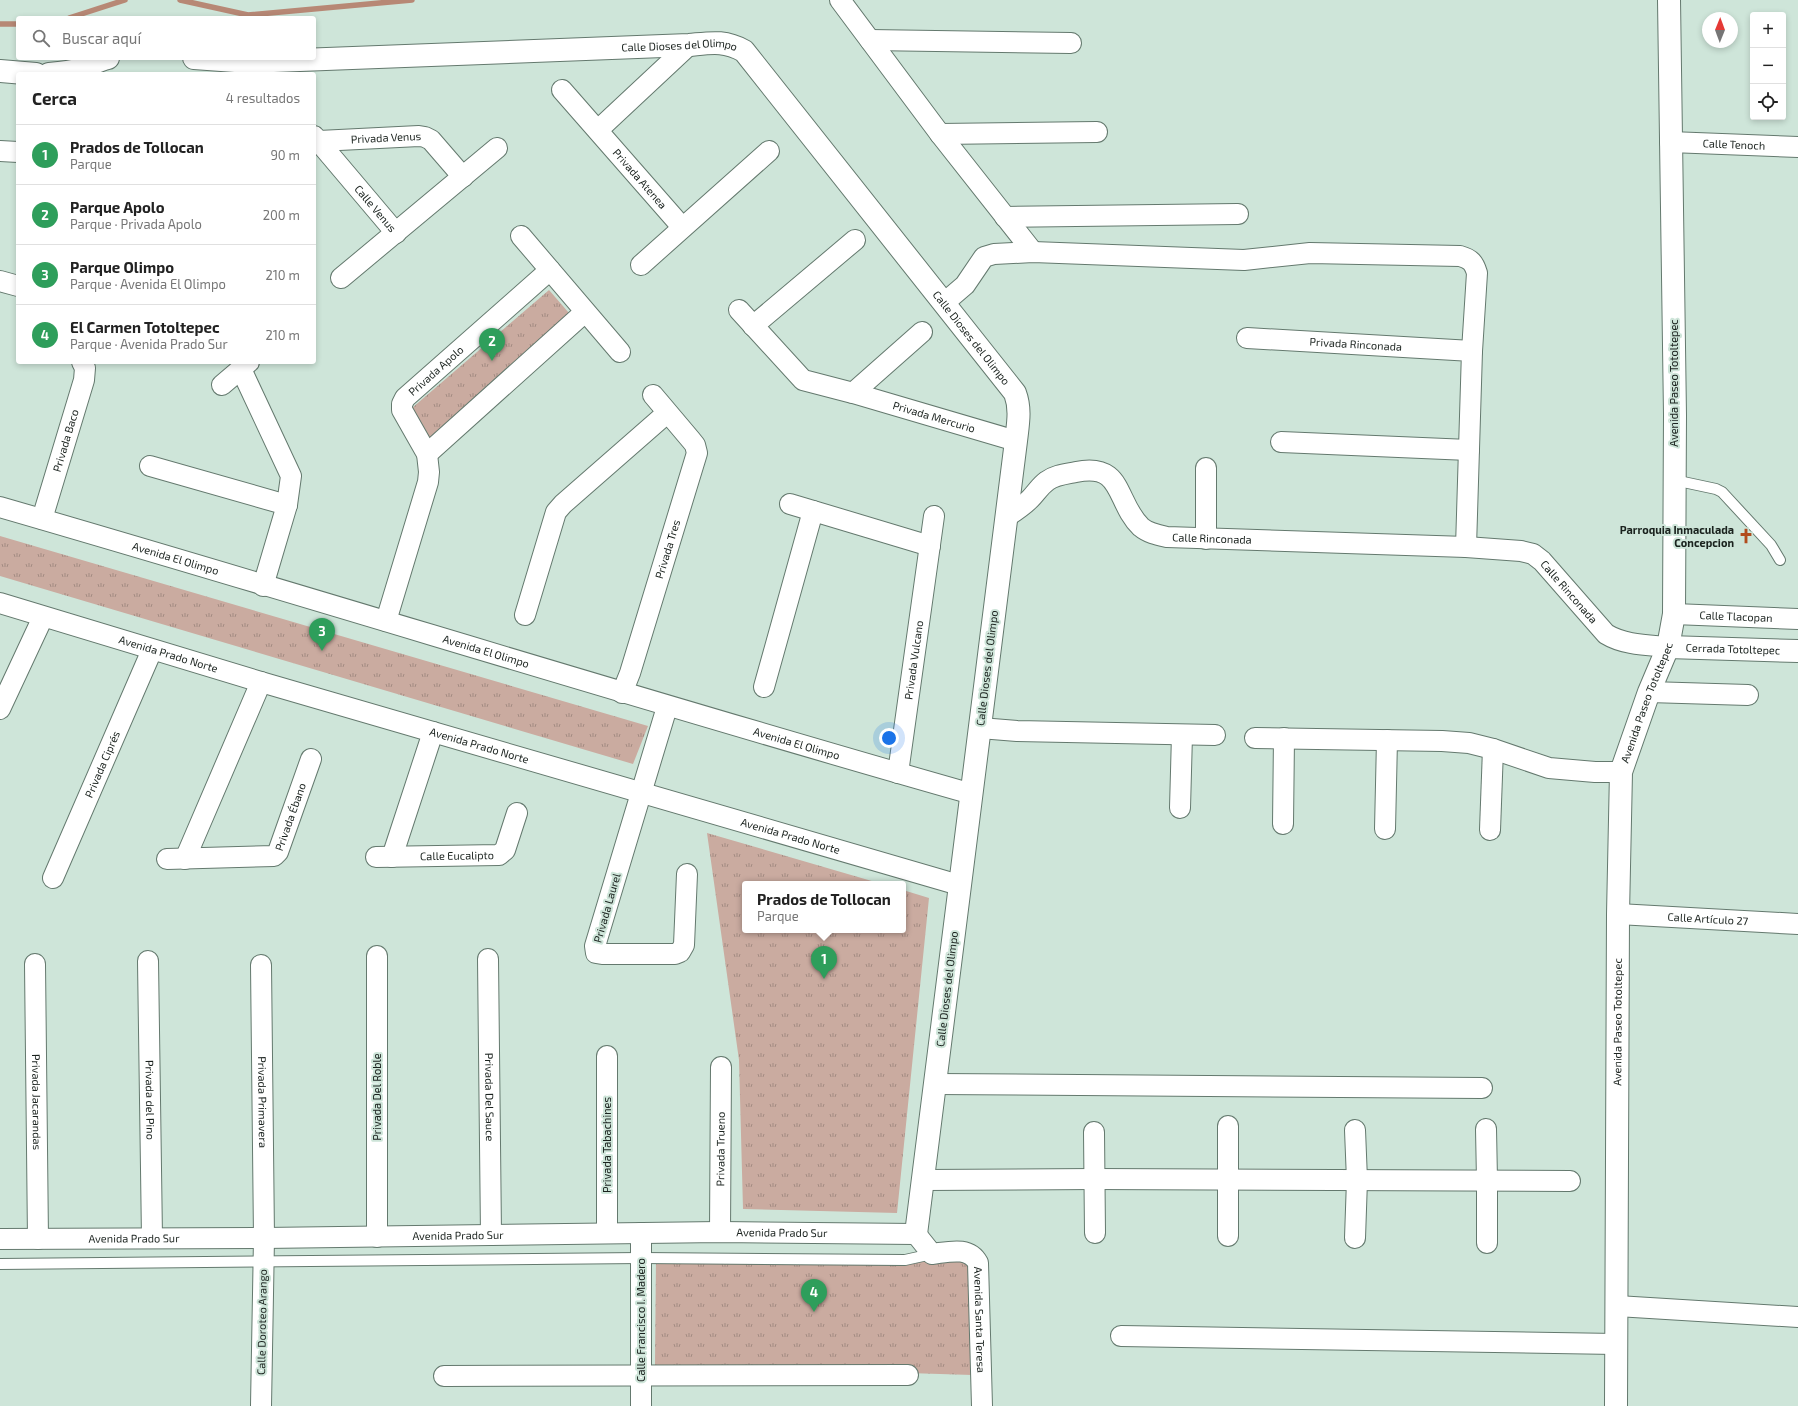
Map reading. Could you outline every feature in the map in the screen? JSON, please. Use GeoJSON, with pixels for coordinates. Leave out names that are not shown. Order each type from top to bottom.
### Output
{"type":"FeatureCollection","features":[{"type":"Feature","properties":{"kind":"main road","name":"Avenida Paseo Totoltepec"},"geometry":{"type":"LineString","coordinates":[[1616,1406],[1618,914],[1621,772],[1649,692],[1668,647],[1674,614],[1675,391],[1669,0]]}},
{"type":"Feature","properties":{"kind":"main road","name":"Calle Dioses del Olimpo"},"geometry":{"type":"LineString","coordinates":[[206,60],[254,68],[724,42],[732,44],[744,51],[1015,393],[1019,413],[1016,441],[916,1234]]}},
{"type":"Feature","properties":{"kind":"main road"},"geometry":{"type":"LineString","coordinates":[[67,72],[104,64]]}},
{"type":"Feature","properties":{"kind":"main road"},"geometry":{"type":"LineString","coordinates":[[0,71],[16,72]]}},
{"type":"Feature","properties":{"kind":"main road","name":"Cerrada Totoltepec"},"geometry":{"type":"LineString","coordinates":[[1668,647],[1798,651]]}},
{"type":"Feature","properties":{"kind":"street"},"geometry":{"type":"LineString","coordinates":[[840,0],[940,134],[1033,252]]}},
{"type":"Feature","properties":{"kind":"street"},"geometry":{"type":"LineString","coordinates":[[870,40],[1071,43]]}},
{"type":"Feature","properties":{"kind":"street"},"geometry":{"type":"LineString","coordinates":[[598,130],[689,45]]}},
{"type":"Feature","properties":{"kind":"street","name":"Privada Atenea"},"geometry":{"type":"LineString","coordinates":[[562,90],[682,227]]}},
{"type":"Feature","properties":{"kind":"street"},"geometry":{"type":"LineString","coordinates":[[940,134],[1097,132]]}},
{"type":"Feature","properties":{"kind":"street","name":"Privada Venus"},"geometry":{"type":"LineString","coordinates":[[317,139],[425,137],[431,140],[462,177]]}},
{"type":"Feature","properties":{"kind":"street","name":"Calle Venus"},"geometry":{"type":"LineString","coordinates":[[317,139],[396,233],[462,177]]}},
{"type":"Feature","properties":{"kind":"street","name":"Calle Tenoch"},"geometry":{"type":"LineString","coordinates":[[1670,142],[1798,147]]}},
{"type":"Feature","properties":{"kind":"street"},"geometry":{"type":"LineString","coordinates":[[462,177],[497,148]]}},
{"type":"Feature","properties":{"kind":"street"},"geometry":{"type":"LineString","coordinates":[[0,151],[16,152]]}},
{"type":"Feature","properties":{"kind":"street"},"geometry":{"type":"LineString","coordinates":[[641,265],[769,151]]}},
{"type":"Feature","properties":{"kind":"street"},"geometry":{"type":"LineString","coordinates":[[1005,217],[1238,214]]}},
{"type":"Feature","properties":{"kind":"street"},"geometry":{"type":"LineString","coordinates":[[341,278],[396,233]]}},
{"type":"Feature","properties":{"kind":"street"},"geometry":{"type":"LineString","coordinates":[[521,236],[620,352]]}},
{"type":"Feature","properties":{"kind":"street"},"geometry":{"type":"LineString","coordinates":[[752,326],[855,240]]}},
{"type":"Feature","properties":{"kind":"street"},"geometry":{"type":"LineString","coordinates":[[944,302],[965,286],[984,257],[994,254],[1033,252],[1244,260],[1318,253],[1460,256],[1469,258],[1475,265],[1477,273],[1468,351],[1469,450],[1466,547]]}},
{"type":"Feature","properties":{"kind":"street","name":"Privada Apolo"},"geometry":{"type":"LineString","coordinates":[[386,621],[428,482],[429,472],[427,454],[402,410],[402,404],[405,398],[550,270]]}},
{"type":"Feature","properties":{"kind":"street"},"geometry":{"type":"LineString","coordinates":[[0,281],[16,285]]}},
{"type":"Feature","properties":{"kind":"street","name":"Privada Mercurio"},"geometry":{"type":"LineString","coordinates":[[739,310],[752,326],[803,380],[853,393],[1016,441]]}},
{"type":"Feature","properties":{"kind":"street"},"geometry":{"type":"LineString","coordinates":[[427,454],[585,312]]}},
{"type":"Feature","properties":{"kind":"street"},"geometry":{"type":"LineString","coordinates":[[853,393],[922,332]]}},
{"type":"Feature","properties":{"kind":"street","name":"Privada Rinconada"},"geometry":{"type":"LineString","coordinates":[[1247,338],[1468,351]]}},
{"type":"Feature","properties":{"kind":"street","name":"Privada Baco"},"geometry":{"type":"LineString","coordinates":[[42,519],[84,380],[85,368],[83,364]]}},
{"type":"Feature","properties":{"kind":"street"},"geometry":{"type":"LineString","coordinates":[[222,386],[245,366],[291,476],[287,505],[263,586]]}},
{"type":"Feature","properties":{"kind":"street","name":"Privada Tres"},"geometry":{"type":"LineString","coordinates":[[622,693],[630,673],[697,453],[695,445],[653,395]]}},
{"type":"Feature","properties":{"kind":"street"},"geometry":{"type":"LineString","coordinates":[[525,615],[556,512],[563,504],[667,413]]}},
{"type":"Feature","properties":{"kind":"street"},"geometry":{"type":"LineString","coordinates":[[1281,442],[1469,450]]}},
{"type":"Feature","properties":{"kind":"street"},"geometry":{"type":"LineString","coordinates":[[150,466],[287,505]]}},
{"type":"Feature","properties":{"kind":"street"},"geometry":{"type":"LineString","coordinates":[[1206,468],[1206,539]]}},
{"type":"Feature","properties":{"kind":"street","name":"Calle Rinconada"},"geometry":{"type":"LineString","coordinates":[[1006,518],[1030,499],[1047,481],[1057,476],[1086,470],[1096,470],[1107,474],[1134,518],[1142,527],[1153,534],[1167,537],[1466,547],[1521,551],[1533,554],[1542,561],[1606,634],[1614,640],[1626,643],[1668,647]]}},
{"type":"Feature","properties":{"kind":"street"},"geometry":{"type":"LineString","coordinates":[[790,504],[930,546]]}},
{"type":"Feature","properties":{"kind":"street","name":"Avenida El Olimpo"},"geometry":{"type":"LineString","coordinates":[[0,507],[263,586],[386,621],[622,693],[972,794]]}},
{"type":"Feature","properties":{"kind":"street"},"geometry":{"type":"LineString","coordinates":[[764,688],[814,511]]}},
{"type":"Feature","properties":{"kind":"street","name":"Privada Vulcano"},"geometry":{"type":"LineString","coordinates":[[898,773],[934,516]]}},
{"type":"Feature","properties":{"kind":"street","name":"Avenida Prado Norte"},"geometry":{"type":"LineString","coordinates":[[0,603],[152,650],[641,794],[959,885]]}},
{"type":"Feature","properties":{"kind":"street","name":"Calle Tlacopan"},"geometry":{"type":"LineString","coordinates":[[1674,614],[1798,619]]}},
{"type":"Feature","properties":{"kind":"street"},"geometry":{"type":"LineString","coordinates":[[0,709],[43,617]]}},
{"type":"Feature","properties":{"kind":"street","name":"Privada Ciprés"},"geometry":{"type":"LineString","coordinates":[[53,878],[152,650]]}},
{"type":"Feature","properties":{"kind":"street","name":"Privada Ébano"},"geometry":{"type":"LineString","coordinates":[[261,682],[176,859],[274,856],[278,852],[311,760]]}},
{"type":"Feature","properties":{"kind":"street"},"geometry":{"type":"LineString","coordinates":[[1649,692],[1748,695]]}},
{"type":"Feature","properties":{"kind":"street","name":"Privada Laurel"},"geometry":{"type":"LineString","coordinates":[[668,706],[595,946],[596,952],[602,954],[675,954],[680,952],[684,945],[687,874]]}},
{"type":"Feature","properties":{"kind":"street"},"geometry":{"type":"LineString","coordinates":[[980,728],[1017,731],[1214,735]]}},
{"type":"Feature","properties":{"kind":"street","name":"Calle Eucalipto"},"geometry":{"type":"LineString","coordinates":[[433,732],[384,857],[499,855],[505,850],[517,813]]}},
{"type":"Feature","properties":{"kind":"street"},"geometry":{"type":"LineString","coordinates":[[1180,808],[1182,735]]}},
{"type":"Feature","properties":{"kind":"street"},"geometry":{"type":"LineString","coordinates":[[1255,738],[1469,743],[1493,749],[1549,768],[1596,772],[1621,772]]}},
{"type":"Feature","properties":{"kind":"street"},"geometry":{"type":"LineString","coordinates":[[1283,824],[1284,738]]}},
{"type":"Feature","properties":{"kind":"street"},"geometry":{"type":"LineString","coordinates":[[1385,829],[1387,740]]}},
{"type":"Feature","properties":{"kind":"street"},"geometry":{"type":"LineString","coordinates":[[1490,830],[1493,749]]}},
{"type":"Feature","properties":{"kind":"street","name":"Calle Artículo 27"},"geometry":{"type":"LineString","coordinates":[[1618,914],[1798,924]]}},
{"type":"Feature","properties":{"kind":"street","name":"Privada Del Roble"},"geometry":{"type":"LineString","coordinates":[[377,956],[377,1237]]}},
{"type":"Feature","properties":{"kind":"street","name":"Privada Del Sauce"},"geometry":{"type":"LineString","coordinates":[[488,959],[491,1235]]}},
{"type":"Feature","properties":{"kind":"street","name":"Privada del Pino"},"geometry":{"type":"LineString","coordinates":[[148,961],[152,1238]]}},
{"type":"Feature","properties":{"kind":"street","name":"Privada Jacarandas"},"geometry":{"type":"LineString","coordinates":[[35,964],[38,1239]]}},
{"type":"Feature","properties":{"kind":"street","name":"Privada Primavera"},"geometry":{"type":"LineString","coordinates":[[260,965],[264,1238]]}},
{"type":"Feature","properties":{"kind":"street","name":"Privada Tabachines"},"geometry":{"type":"LineString","coordinates":[[607,1056],[608,1233]]}},
{"type":"Feature","properties":{"kind":"street","name":"Privada Trueno"},"geometry":{"type":"LineString","coordinates":[[720,1232],[721,1067]]}},
{"type":"Feature","properties":{"kind":"street"},"geometry":{"type":"LineString","coordinates":[[936,1084],[1482,1088]]}},
{"type":"Feature","properties":{"kind":"street"},"geometry":{"type":"LineString","coordinates":[[1228,1126],[1228,1236]]}},
{"type":"Feature","properties":{"kind":"street"},"geometry":{"type":"LineString","coordinates":[[1486,1129],[1487,1244]]}},
{"type":"Feature","properties":{"kind":"street"},"geometry":{"type":"LineString","coordinates":[[1355,1130],[1357,1180],[1355,1238]]}},
{"type":"Feature","properties":{"kind":"street"},"geometry":{"type":"LineString","coordinates":[[1094,1132],[1096,1233]]}},
{"type":"Feature","properties":{"kind":"street"},"geometry":{"type":"LineString","coordinates":[[924,1180],[1095,1179],[1570,1181]]}},
{"type":"Feature","properties":{"kind":"street","name":"Avenida Prado Sur"},"geometry":{"type":"LineString","coordinates":[[0,1239],[377,1237],[720,1232],[916,1234]]}},
{"type":"Feature","properties":{"kind":"street","name":"Calle Francisco I. Madero"},"geometry":{"type":"LineString","coordinates":[[641,1233],[641,1406]]}},
{"type":"Feature","properties":{"kind":"street"},"geometry":{"type":"LineString","coordinates":[[916,1234],[932,1254]]}},
{"type":"Feature","properties":{"kind":"street","name":"Calle Doroteo Arango"},"geometry":{"type":"LineString","coordinates":[[261,1406],[264,1238]]}},
{"type":"Feature","properties":{"kind":"street","name":"Avenida Santa Teresa"},"geometry":{"type":"LineString","coordinates":[[932,1254],[966,1252],[974,1256],[978,1263],[982,1406]]}},
{"type":"Feature","properties":{"kind":"street"},"geometry":{"type":"LineString","coordinates":[[1617,1306],[1798,1317]]}},
{"type":"Feature","properties":{"kind":"street"},"geometry":{"type":"LineString","coordinates":[[1121,1336],[1616,1344]]}},
{"type":"Feature","properties":{"kind":"street"},"geometry":{"type":"LineString","coordinates":[[444,1376],[908,1375]]}},
{"type":"Feature","properties":{"kind":"lane"},"geometry":{"type":"LineString","coordinates":[[1674,480],[1716,489],[1722,492],[1771,545],[1780,560]]}},
{"type":"Feature","properties":{"kind":"lane"},"geometry":{"type":"LineString","coordinates":[[0,1264],[641,1258],[905,1260],[932,1254]]}},
{"type":"Feature","properties":{"kind":"green space"},"geometry":{"type":"Polygon","coordinates":[[[549,290],[569,313],[429,440],[412,408],[549,290]]]}},
{"type":"Feature","properties":{"kind":"green space"},"geometry":{"type":"Polygon","coordinates":[[[0,536],[648,726],[633,764],[0,576],[0,536]]]}},
{"type":"Feature","properties":{"kind":"green space"},"geometry":{"type":"Polygon","coordinates":[[[707,833],[872,881],[742,881],[742,933],[906,933],[906,891],[929,898],[897,1213],[743,1209],[739,1060],[707,833]]]}},
{"type":"Feature","properties":{"kind":"green space"},"geometry":{"type":"Polygon","coordinates":[[[974,1256],[972,1375],[655,1365],[656,1258],[974,1256]]]}},
{"type":"Feature","properties":{"kind":"waterway"},"geometry":{"type":"LineString","coordinates":[[75,16],[125,0]]}},
{"type":"Feature","properties":{"kind":"waterway"},"geometry":{"type":"LineString","coordinates":[[180,0],[248,15],[412,0]]}},
{"type":"Feature","properties":{"kind":"waterway"},"geometry":{"type":"LineString","coordinates":[[0,24],[16,24]]}},
{"type":"Feature","properties":{"kind":"place","name":"Parque Apolo"},"geometry":{"type":"Point","coordinates":[492,361]}},
{"type":"Feature","properties":{"kind":"place","name":"Parroquia Inmaculada Concepcion"},"geometry":{"type":"Point","coordinates":[1746,536]}},
{"type":"Feature","properties":{"kind":"place","name":"Parque Olimpo"},"geometry":{"type":"Point","coordinates":[322,651]}},
{"type":"Feature","properties":{"kind":"place","name":"Prados de Tollocan"},"geometry":{"type":"Point","coordinates":[824,979]}},
{"type":"Feature","properties":{"kind":"place","name":"El Carmen Totoltepec"},"geometry":{"type":"Point","coordinates":[814,1312]}}]}
